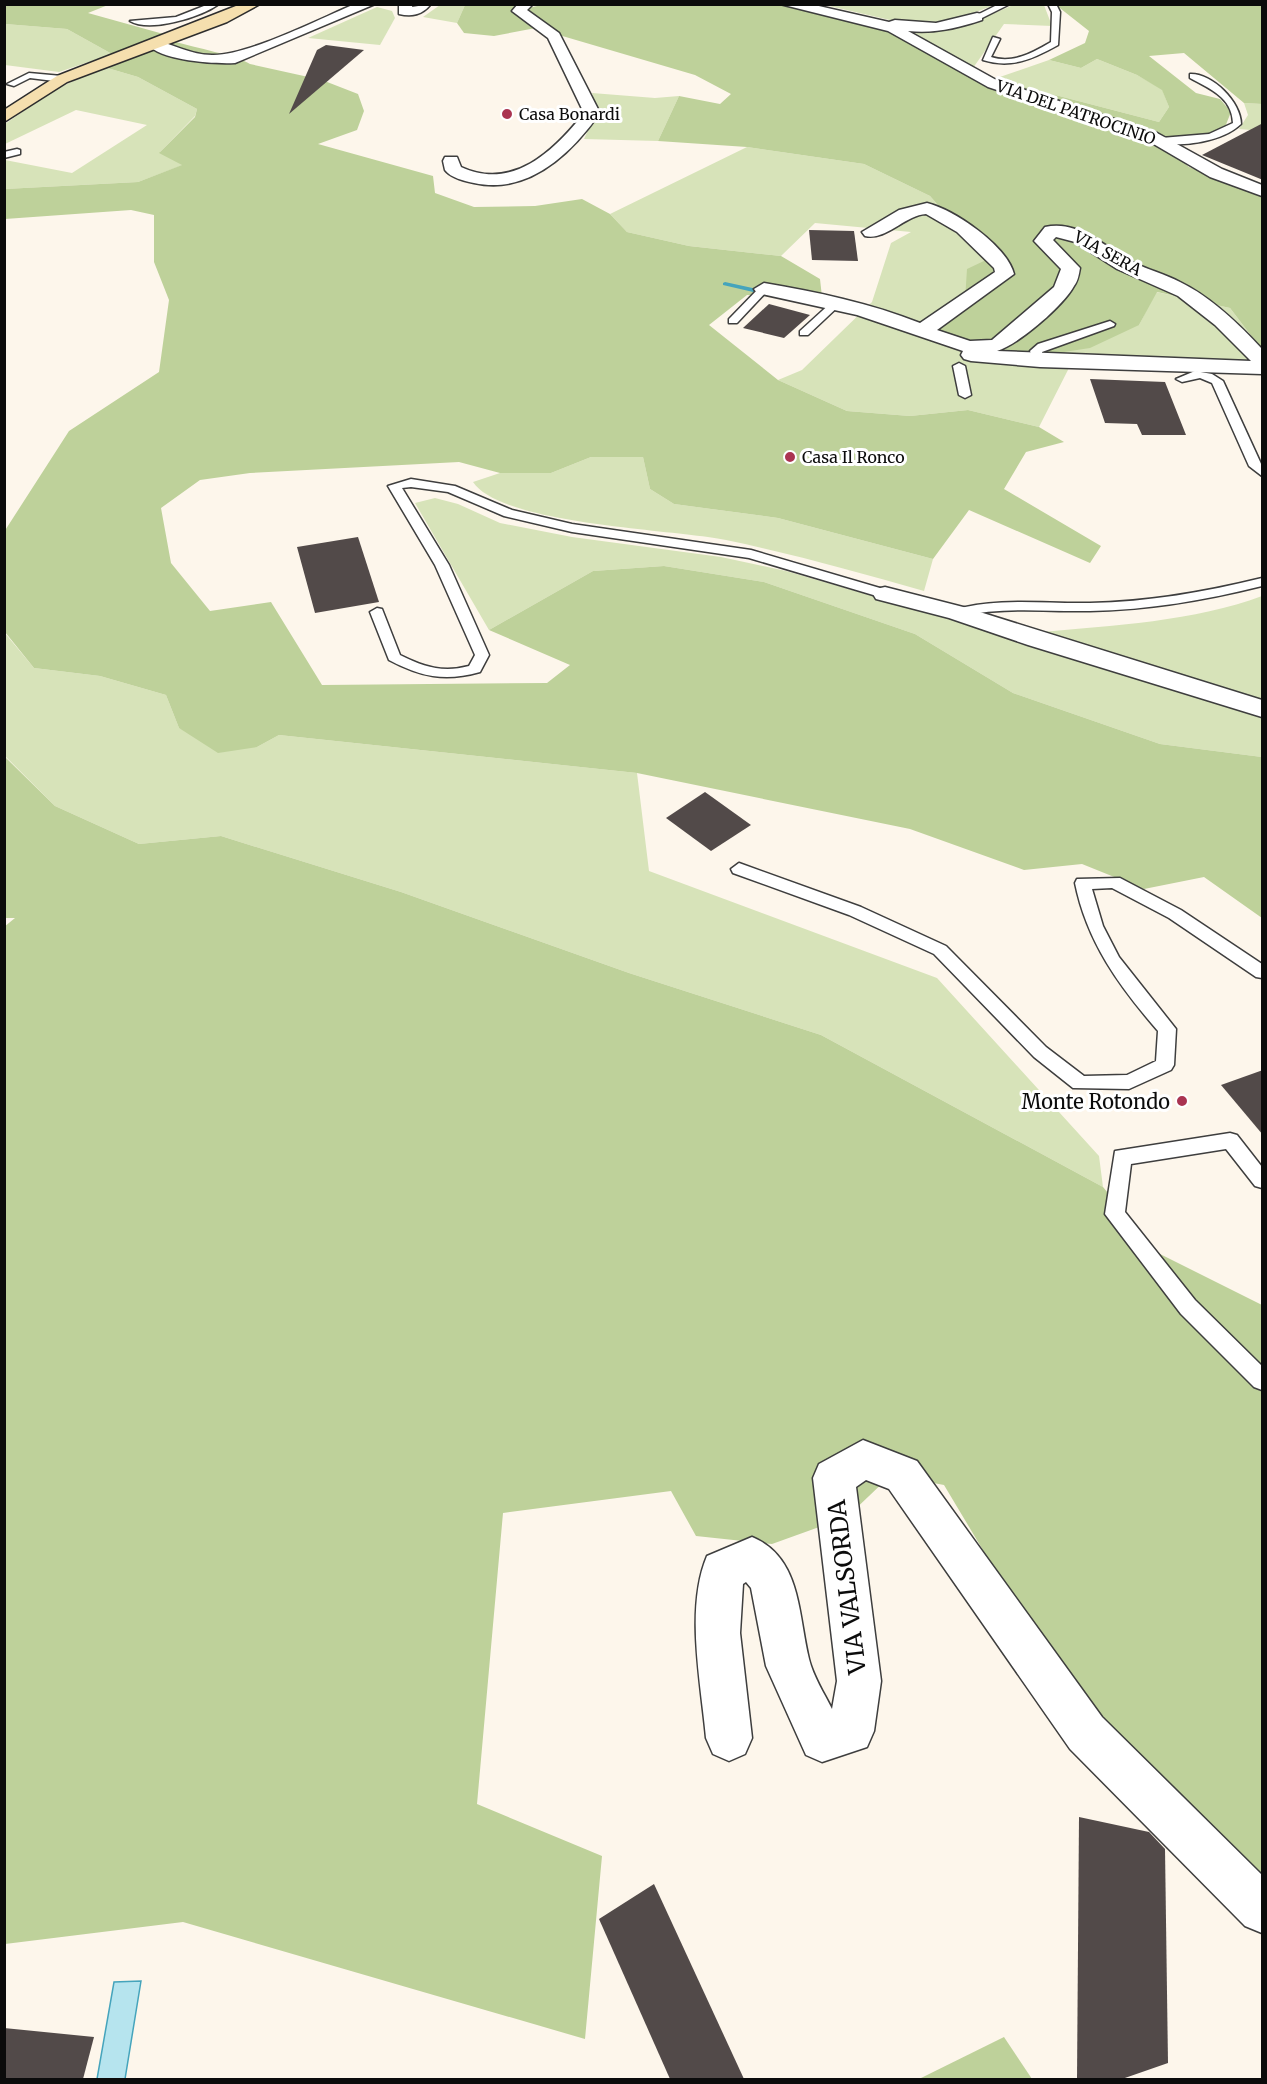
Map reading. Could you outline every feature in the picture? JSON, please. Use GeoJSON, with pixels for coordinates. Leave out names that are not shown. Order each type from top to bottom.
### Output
{"type":"FeatureCollection","features":[{"type":"Feature","properties":{"kind":"street"},"geometry":{"type":"LineString","coordinates":[[4,117],[62,79],[253,4]]}},
{"type":"Feature","properties":{"kind":"street"},"geometry":{"type":"LineString","coordinates":[[154,44],[187,56],[210,60],[235,59],[368,4]]}},
{"type":"Feature","properties":{"kind":"street"},"geometry":{"type":"LineString","coordinates":[[406,4],[404,11],[407,12],[418,10],[424,4]]}},
{"type":"Feature","properties":{"kind":"street"},"geometry":{"type":"LineString","coordinates":[[451,160],[453,170],[462,176],[489,180],[522,176],[559,152],[592,113],[555,36],[519,11],[526,4]]}},
{"type":"Feature","properties":{"kind":"street","name":"VIA DEL PATROCINIO"},"geometry":{"type":"LineString","coordinates":[[787,4],[893,28],[993,84],[1161,141],[1234,182],[1263,191]]}},
{"type":"Feature","properties":{"kind":"street"},"geometry":{"type":"LineString","coordinates":[[817,4],[924,29],[948,27],[977,17]]}},
{"type":"Feature","properties":{"kind":"street"},"geometry":{"type":"LineString","coordinates":[[1203,165],[1225,170]]}},
{"type":"Feature","properties":{"kind":"street"},"geometry":{"type":"LineString","coordinates":[[871,232],[919,207],[933,209],[954,220],[1003,266],[1005,274],[922,331]]}},
{"type":"Feature","properties":{"kind":"street","name":"VIA SERA"},"geometry":{"type":"LineString","coordinates":[[759,293],[887,316],[966,346],[999,344],[1066,285],[1071,268],[1044,241],[1051,231],[1067,231],[1080,235],[1125,266],[1177,287],[1205,307],[1263,363]]}},
{"type":"Feature","properties":{"kind":"street"},"geometry":{"type":"LineString","coordinates":[[959,366],[967,354],[1040,361],[1263,368]]}},
{"type":"Feature","properties":{"kind":"street"},"geometry":{"type":"LineString","coordinates":[[885,594],[958,613],[1037,640],[1263,709]]}},
{"type":"Feature","properties":{"kind":"street","name":"VIA VALSORDA"},"geometry":{"type":"LineString","coordinates":[[729,1738],[718,1633],[722,1571],[752,1558],[770,1577],[788,1666],[822,1739],[851,1731],[859,1681],[834,1478],[864,1459],[903,1475],[1086,1733],[1263,1910]]}},
{"type":"Feature","properties":{"kind":"lane"},"geometry":{"type":"LineString","coordinates":[[134,21],[160,24],[183,20],[216,4]]}},
{"type":"Feature","properties":{"kind":"lane"},"geometry":{"type":"LineString","coordinates":[[977,17],[1007,4]]}},
{"type":"Feature","properties":{"kind":"lane"},"geometry":{"type":"LineString","coordinates":[[996,39],[986,58],[1006,64],[1040,52],[1055,43],[1056,12],[1052,4]]}},
{"type":"Feature","properties":{"kind":"lane"},"geometry":{"type":"LineString","coordinates":[[11,84],[29,75],[62,79]]}},
{"type":"Feature","properties":{"kind":"lane"},"geometry":{"type":"LineString","coordinates":[[1161,141],[1198,139],[1224,133],[1237,124],[1238,112],[1232,100],[1193,76]]}},
{"type":"Feature","properties":{"kind":"lane"},"geometry":{"type":"LineString","coordinates":[[4,155],[17,152]]}},
{"type":"Feature","properties":{"kind":"lane"},"geometry":{"type":"LineString","coordinates":[[733,321],[759,293]]}},
{"type":"Feature","properties":{"kind":"lane"},"geometry":{"type":"LineString","coordinates":[[804,333],[833,306]]}},
{"type":"Feature","properties":{"kind":"lane"},"geometry":{"type":"LineString","coordinates":[[1040,361],[1036,351],[1045,343],[1077,337],[1110,324]]}},
{"type":"Feature","properties":{"kind":"lane"},"geometry":{"type":"LineString","coordinates":[[959,366],[965,395]]}},
{"type":"Feature","properties":{"kind":"lane"},"geometry":{"type":"LineString","coordinates":[[1182,379],[1193,374],[1209,376],[1217,381],[1255,466],[1263,472]]}},
{"type":"Feature","properties":{"kind":"lane"},"geometry":{"type":"LineString","coordinates":[[377,612],[394,657],[420,671],[452,676],[475,669],[482,655],[442,565],[394,486],[411,483],[451,489],[508,513],[572,528],[751,554],[885,594]]}},
{"type":"Feature","properties":{"kind":"lane"},"geometry":{"type":"LineString","coordinates":[[958,613],[1013,603],[1090,607],[1159,602],[1212,596],[1263,582]]}},
{"type":"Feature","properties":{"kind":"lane"},"geometry":{"type":"LineString","coordinates":[[739,869],[855,911],[939,950],[1040,1052],[1080,1083],[1129,1082],[1165,1065],[1167,1029],[1120,976],[1087,913],[1083,883],[1114,882],[1175,914],[1263,972]]}},
{"type":"Feature","properties":{"kind":"lane"},"geometry":{"type":"LineString","coordinates":[[1263,1180],[1230,1141],[1122,1156],[1115,1214],[1188,1307],[1263,1380]]}},
{"type":"Feature","properties":{"kind":"green space"},"geometry":{"type":"Polygon","coordinates":[[[546,4],[805,4],[893,24],[994,79],[1159,122],[1169,107],[1162,90],[1137,75],[1097,59],[1081,68],[1049,60],[1085,43],[1089,31],[1056,5],[1262,5],[1262,104],[1244,103],[1184,53],[1149,56],[1196,93],[1220,99],[1231,112],[1225,127],[1212,134],[1158,140],[1189,167],[1262,195],[1262,350],[1230,308],[1157,292],[1139,325],[1090,348],[1038,356],[961,351],[926,331],[965,300],[967,269],[986,260],[930,196],[864,164],[747,147],[658,141],[679,96],[720,104],[731,94],[695,75],[559,35],[530,13],[528,8],[546,4]]]}},
{"type":"Feature","properties":{"kind":"green space"},"geometry":{"type":"Polygon","coordinates":[[[1015,4],[1044,5],[1052,26],[1004,24],[973,68],[909,30],[963,23],[1015,4]]]}},
{"type":"Feature","properties":{"kind":"green space"},"geometry":{"type":"Polygon","coordinates":[[[5,5],[108,5],[88,13],[167,35],[112,54],[67,29],[5,24],[5,5]]]}},
{"type":"Feature","properties":{"kind":"green space"},"geometry":{"type":"Polygon","coordinates":[[[440,5],[465,5],[457,23],[423,17],[440,5]]]}},
{"type":"Feature","properties":{"kind":"green space"},"geometry":{"type":"Polygon","coordinates":[[[465,5],[521,5],[541,27],[494,36],[464,33],[457,23],[465,5]]]}},
{"type":"Feature","properties":{"kind":"green space"},"geometry":{"type":"Polygon","coordinates":[[[825,5],[995,5],[942,24],[907,24],[825,5]]]}},
{"type":"Feature","properties":{"kind":"green space"},"geometry":{"type":"Polygon","coordinates":[[[377,7],[392,11],[395,18],[380,45],[308,38],[377,7]]]}},
{"type":"Feature","properties":{"kind":"green space"},"geometry":{"type":"Polygon","coordinates":[[[5,24],[67,29],[112,54],[59,72],[5,65],[5,24]]]}},
{"type":"Feature","properties":{"kind":"green space"},"geometry":{"type":"Polygon","coordinates":[[[176,42],[250,64],[322,80],[358,94],[364,111],[357,130],[318,144],[433,176],[435,193],[474,207],[535,206],[582,199],[610,214],[627,232],[689,246],[781,256],[820,279],[822,297],[747,295],[709,325],[778,380],[847,411],[910,416],[968,410],[1039,427],[1064,442],[1026,452],[1004,489],[1101,546],[1090,563],[969,510],[933,559],[778,518],[674,504],[650,489],[643,457],[591,457],[551,473],[500,473],[459,462],[250,473],[200,480],[161,508],[171,563],[210,611],[271,602],[322,685],[547,683],[570,665],[489,630],[593,571],[664,566],[764,582],[915,634],[1013,693],[1160,744],[1262,757],[1262,918],[1204,877],[1144,889],[1082,864],[1024,870],[910,829],[637,773],[279,735],[257,747],[218,753],[179,728],[166,695],[100,676],[34,668],[5,632],[4,532],[69,431],[159,372],[169,300],[154,262],[154,215],[131,210],[5,219],[5,189],[138,182],[182,165],[159,153],[195,117],[197,109],[138,77],[104,67],[176,42]]]}},
{"type":"Feature","properties":{"kind":"green space"},"geometry":{"type":"Polygon","coordinates":[[[1097,59],[1137,75],[1162,89],[1169,107],[1159,122],[994,79],[1049,60],[1081,68],[1097,59]]]}},
{"type":"Feature","properties":{"kind":"green space"},"geometry":{"type":"Polygon","coordinates":[[[104,67],[138,77],[197,109],[195,116],[160,152],[183,165],[138,182],[5,189],[5,160],[72,173],[147,125],[76,110],[5,144],[5,124],[54,90],[104,67]]]}},
{"type":"Feature","properties":{"kind":"green space"},"geometry":{"type":"Polygon","coordinates":[[[592,93],[655,98],[679,96],[658,141],[584,139],[597,111],[592,93]]]}},
{"type":"Feature","properties":{"kind":"green space"},"geometry":{"type":"Polygon","coordinates":[[[1244,103],[1262,104],[1262,131],[1239,129],[1248,115],[1244,103]]]}},
{"type":"Feature","properties":{"kind":"green space"},"geometry":{"type":"Polygon","coordinates":[[[747,147],[864,164],[930,196],[986,260],[1139,325],[1156,292],[1230,308],[1262,350],[1262,366],[1071,364],[1039,427],[968,410],[910,416],[847,411],[778,380],[802,370],[872,302],[891,243],[911,232],[815,223],[781,256],[689,246],[627,232],[610,214],[747,147]]]}},
{"type":"Feature","properties":{"kind":"green space"},"geometry":{"type":"Polygon","coordinates":[[[591,457],[643,457],[650,489],[674,504],[778,518],[933,559],[924,591],[776,551],[726,540],[590,523],[517,508],[490,496],[473,482],[500,473],[551,473],[591,457]]]}},
{"type":"Feature","properties":{"kind":"green space"},"geometry":{"type":"Polygon","coordinates":[[[435,498],[458,504],[500,523],[572,537],[721,557],[786,571],[977,626],[1262,718],[1262,757],[1160,744],[1013,693],[915,634],[764,582],[664,566],[593,571],[489,630],[415,503],[435,498]]]}},
{"type":"Feature","properties":{"kind":"green space"},"geometry":{"type":"Polygon","coordinates":[[[1262,596],[1262,702],[1040,632],[1124,625],[1181,617],[1262,596]]]}},
{"type":"Feature","properties":{"kind":"green space"},"geometry":{"type":"Polygon","coordinates":[[[4,632],[34,668],[100,676],[166,695],[179,728],[257,747],[279,735],[637,773],[649,871],[937,978],[1099,1156],[1103,1187],[821,1035],[629,973],[401,892],[221,836],[139,844],[55,806],[5,756],[4,632]]]}},
{"type":"Feature","properties":{"kind":"green space"},"geometry":{"type":"Polygon","coordinates":[[[4,756],[55,806],[139,844],[221,836],[401,892],[629,973],[821,1035],[1103,1187],[1158,1253],[1262,1305],[1262,1884],[1084,1719],[944,1485],[891,1475],[847,1517],[772,1544],[696,1536],[671,1491],[503,1513],[477,1804],[602,1856],[585,2039],[183,1922],[5,1944],[4,927],[15,918],[5,918],[4,756]]]}},
{"type":"Feature","properties":{"kind":"green space"},"geometry":{"type":"Polygon","coordinates":[[[1004,2037],[1032,2079],[919,2079],[1004,2037]]]}},
{"type":"Feature","properties":{"kind":"water"},"geometry":{"type":"Polygon","coordinates":[[[141,1981],[125,2079],[97,2079],[114,1982],[141,1981]]]}},
{"type":"Feature","properties":{"kind":"building"},"geometry":{"type":"Polygon","coordinates":[[[326,45],[364,50],[289,114],[317,50],[326,45]]]}},
{"type":"Feature","properties":{"kind":"building"},"geometry":{"type":"Polygon","coordinates":[[[1263,123],[1263,180],[1202,155],[1263,123]]]}},
{"type":"Feature","properties":{"kind":"building"},"geometry":{"type":"Polygon","coordinates":[[[809,230],[854,231],[858,261],[812,260],[809,230]]]}},
{"type":"Feature","properties":{"kind":"building"},"geometry":{"type":"Polygon","coordinates":[[[769,304],[810,315],[784,338],[743,328],[769,304]]]}},
{"type":"Feature","properties":{"kind":"building"},"geometry":{"type":"Polygon","coordinates":[[[1090,379],[1165,382],[1186,435],[1142,435],[1137,424],[1105,423],[1090,379]]]}},
{"type":"Feature","properties":{"kind":"building"},"geometry":{"type":"Polygon","coordinates":[[[358,537],[379,602],[315,613],[297,547],[358,537]]]}},
{"type":"Feature","properties":{"kind":"building"},"geometry":{"type":"Polygon","coordinates":[[[705,792],[751,825],[711,851],[666,818],[705,792]]]}},
{"type":"Feature","properties":{"kind":"building"},"geometry":{"type":"Polygon","coordinates":[[[1263,1070],[1263,1135],[1221,1085],[1263,1070]]]}},
{"type":"Feature","properties":{"kind":"building"},"geometry":{"type":"Polygon","coordinates":[[[1079,1817],[1149,1832],[1165,1849],[1168,2063],[1122,2079],[1077,2079],[1079,1817]]]}},
{"type":"Feature","properties":{"kind":"building"},"geometry":{"type":"Polygon","coordinates":[[[654,1884],[744,2079],[670,2079],[599,1919],[654,1884]]]}},
{"type":"Feature","properties":{"kind":"building"},"geometry":{"type":"Polygon","coordinates":[[[4,2028],[94,2037],[83,2079],[4,2079],[4,2028]]]}},
{"type":"Feature","properties":{"kind":"waterway"},"geometry":{"type":"LineString","coordinates":[[725,284],[771,294]]}},
{"type":"Feature","properties":{"kind":"place","name":"Casa Bonardi"},"geometry":{"type":"Point","coordinates":[507,114]}},
{"type":"Feature","properties":{"kind":"place","name":"Casa Il Ronco"},"geometry":{"type":"Point","coordinates":[790,457]}},
{"type":"Feature","properties":{"kind":"place","name":"Monte Rotondo"},"geometry":{"type":"Point","coordinates":[1182,1101]}}]}
